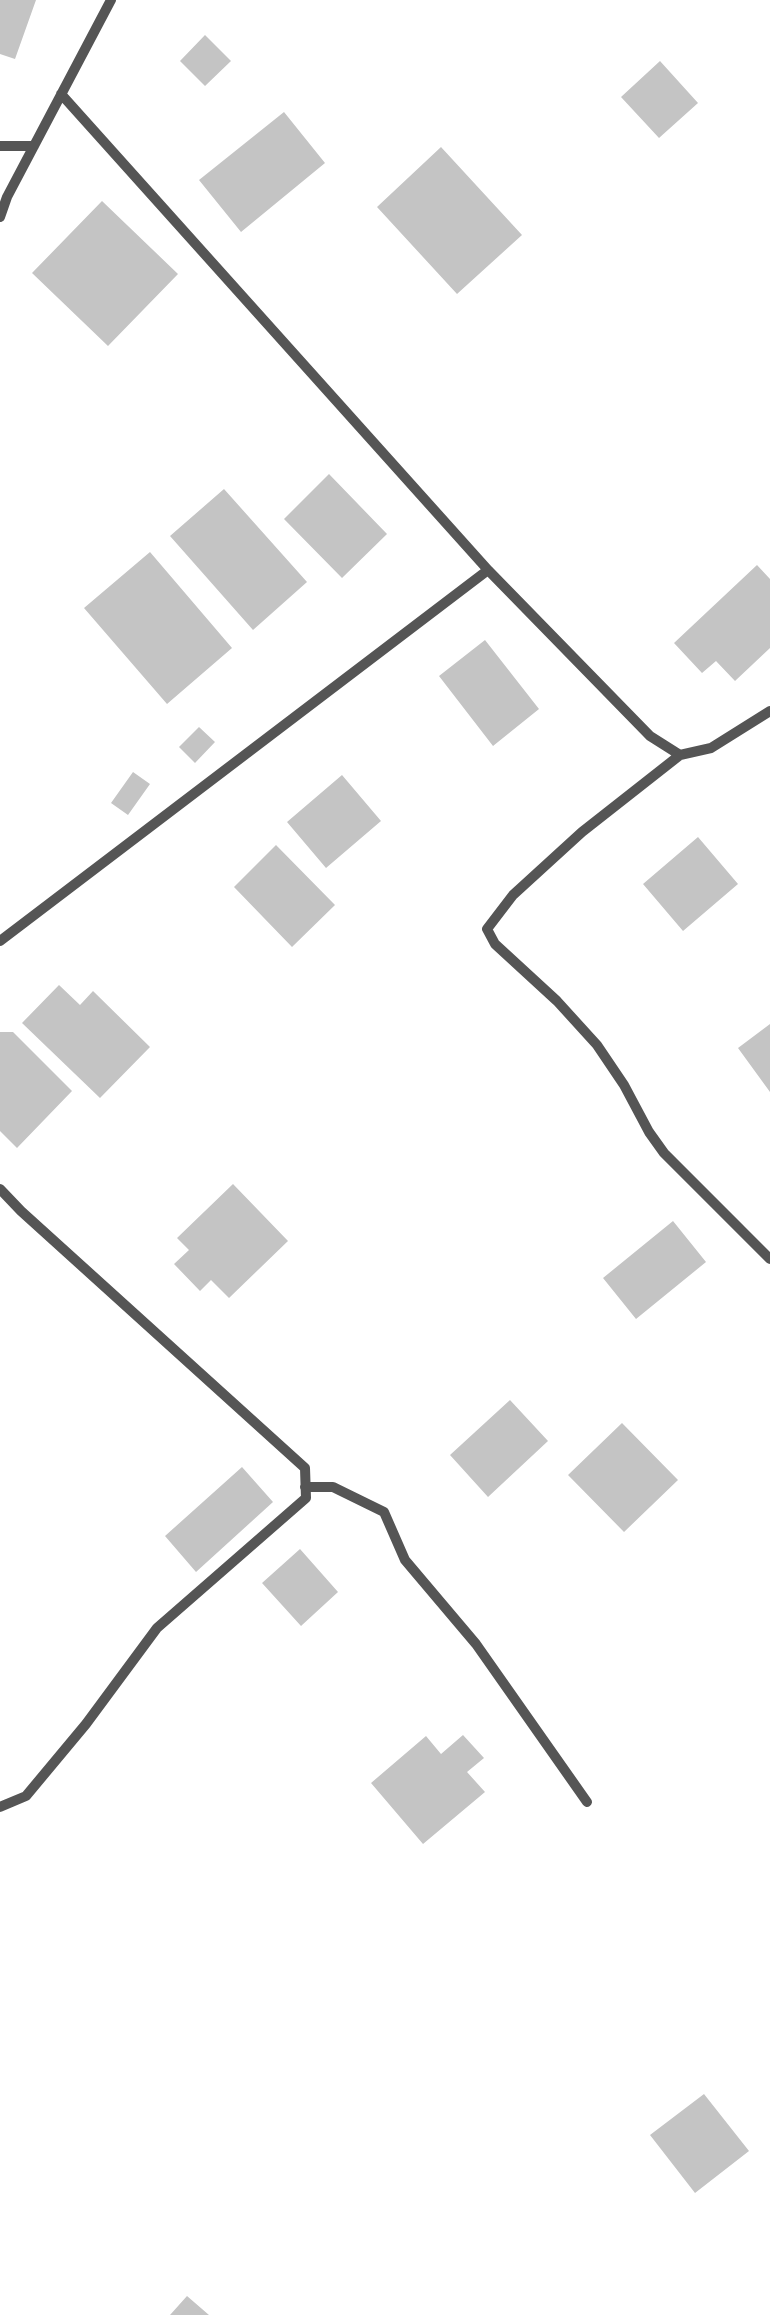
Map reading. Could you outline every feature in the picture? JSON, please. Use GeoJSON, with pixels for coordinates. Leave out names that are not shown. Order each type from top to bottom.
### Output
{"type":"FeatureCollection","features":[{"type":"Feature","properties":{"kind":"street"},"geometry":{"type":"LineString","coordinates":[[0,217],[7,198],[111,0]]}},
{"type":"Feature","properties":{"kind":"street"},"geometry":{"type":"LineString","coordinates":[[61,94],[488,570],[650,736],[680,755]]}},
{"type":"Feature","properties":{"kind":"street"},"geometry":{"type":"LineString","coordinates":[[0,146],[34,146]]}},
{"type":"Feature","properties":{"kind":"street"},"geometry":{"type":"LineString","coordinates":[[0,941],[488,570]]}},
{"type":"Feature","properties":{"kind":"street"},"geometry":{"type":"LineString","coordinates":[[770,712],[711,748],[680,755],[582,832],[514,895],[487,929],[496,944],[551,995],[597,1045],[624,1085],[648,1132],[664,1153],[770,1259]]}},
{"type":"Feature","properties":{"kind":"street"},"geometry":{"type":"LineString","coordinates":[[0,1189],[21,1211],[305,1468],[306,1498],[157,1628],[86,1724],[26,1796],[0,1807]]}},
{"type":"Feature","properties":{"kind":"street"},"geometry":{"type":"LineString","coordinates":[[305,1486],[333,1487],[384,1512],[405,1560],[476,1644],[587,1802]]}},
{"type":"Feature","properties":{"kind":"building"},"geometry":{"type":"Polygon","coordinates":[[[0,0],[36,0],[15,59],[0,54],[0,0]]]}},
{"type":"Feature","properties":{"kind":"building"},"geometry":{"type":"Polygon","coordinates":[[[205,35],[231,61],[205,86],[180,61],[205,35]]]}},
{"type":"Feature","properties":{"kind":"building"},"geometry":{"type":"Polygon","coordinates":[[[660,61],[698,103],[659,138],[621,97],[660,61]]]}},
{"type":"Feature","properties":{"kind":"building"},"geometry":{"type":"Polygon","coordinates":[[[284,112],[325,163],[241,232],[199,180],[284,112]]]}},
{"type":"Feature","properties":{"kind":"building"},"geometry":{"type":"Polygon","coordinates":[[[441,147],[522,235],[457,294],[377,207],[441,147]]]}},
{"type":"Feature","properties":{"kind":"building"},"geometry":{"type":"Polygon","coordinates":[[[102,201],[178,274],[108,346],[32,273],[102,201]]]}},
{"type":"Feature","properties":{"kind":"building"},"geometry":{"type":"Polygon","coordinates":[[[329,474],[387,534],[342,578],[284,519],[329,474]]]}},
{"type":"Feature","properties":{"kind":"building"},"geometry":{"type":"Polygon","coordinates":[[[224,489],[307,582],[253,630],[170,536],[224,489]]]}},
{"type":"Feature","properties":{"kind":"building"},"geometry":{"type":"Polygon","coordinates":[[[150,552],[232,648],[167,704],[84,608],[150,552]]]}},
{"type":"Feature","properties":{"kind":"building"},"geometry":{"type":"Polygon","coordinates":[[[757,565],[770,579],[770,648],[735,681],[716,661],[702,673],[674,643],[757,565]]]}},
{"type":"Feature","properties":{"kind":"building"},"geometry":{"type":"Polygon","coordinates":[[[485,640],[539,709],[493,746],[439,676],[485,640]]]}},
{"type":"Feature","properties":{"kind":"building"},"geometry":{"type":"Polygon","coordinates":[[[199,727],[215,742],[195,763],[179,747],[199,727]]]}},
{"type":"Feature","properties":{"kind":"building"},"geometry":{"type":"Polygon","coordinates":[[[133,772],[150,784],[128,815],[111,803],[133,772]]]}},
{"type":"Feature","properties":{"kind":"building"},"geometry":{"type":"Polygon","coordinates":[[[342,775],[381,821],[326,868],[287,822],[342,775]]]}},
{"type":"Feature","properties":{"kind":"building"},"geometry":{"type":"Polygon","coordinates":[[[698,837],[738,884],[683,931],[643,884],[698,837]]]}},
{"type":"Feature","properties":{"kind":"building"},"geometry":{"type":"Polygon","coordinates":[[[276,845],[335,905],[292,947],[234,887],[276,845]]]}},
{"type":"Feature","properties":{"kind":"building"},"geometry":{"type":"Polygon","coordinates":[[[59,985],[80,1005],[93,991],[150,1047],[100,1098],[22,1023],[59,985]]]}},
{"type":"Feature","properties":{"kind":"building"},"geometry":{"type":"Polygon","coordinates":[[[770,1024],[770,1092],[738,1048],[770,1024]]]}},
{"type":"Feature","properties":{"kind":"building"},"geometry":{"type":"Polygon","coordinates":[[[0,1032],[13,1032],[72,1091],[17,1148],[0,1131],[0,1032]]]}},
{"type":"Feature","properties":{"kind":"building"},"geometry":{"type":"Polygon","coordinates":[[[233,1184],[288,1241],[229,1298],[211,1280],[200,1291],[174,1264],[189,1250],[177,1238],[233,1184]]]}},
{"type":"Feature","properties":{"kind":"building"},"geometry":{"type":"Polygon","coordinates":[[[673,1221],[706,1262],[636,1319],[603,1278],[673,1221]]]}},
{"type":"Feature","properties":{"kind":"building"},"geometry":{"type":"Polygon","coordinates":[[[510,1400],[548,1441],[488,1497],[450,1455],[510,1400]]]}},
{"type":"Feature","properties":{"kind":"building"},"geometry":{"type":"Polygon","coordinates":[[[622,1423],[678,1480],[624,1532],[568,1475],[622,1423]]]}},
{"type":"Feature","properties":{"kind":"building"},"geometry":{"type":"Polygon","coordinates":[[[242,1467],[273,1502],[196,1572],[165,1536],[242,1467]]]}},
{"type":"Feature","properties":{"kind":"building"},"geometry":{"type":"Polygon","coordinates":[[[300,1549],[338,1592],[301,1626],[262,1583],[300,1549]]]}},
{"type":"Feature","properties":{"kind":"building"},"geometry":{"type":"Polygon","coordinates":[[[463,1735],[484,1758],[467,1772],[485,1792],[423,1844],[371,1783],[426,1736],[441,1754],[463,1735]]]}},
{"type":"Feature","properties":{"kind":"building"},"geometry":{"type":"Polygon","coordinates":[[[704,2094],[749,2151],[695,2193],[650,2135],[704,2094]]]}},
{"type":"Feature","properties":{"kind":"building"},"geometry":{"type":"Polygon","coordinates":[[[187,2296],[209,2315],[170,2315],[187,2296]]]}}]}
